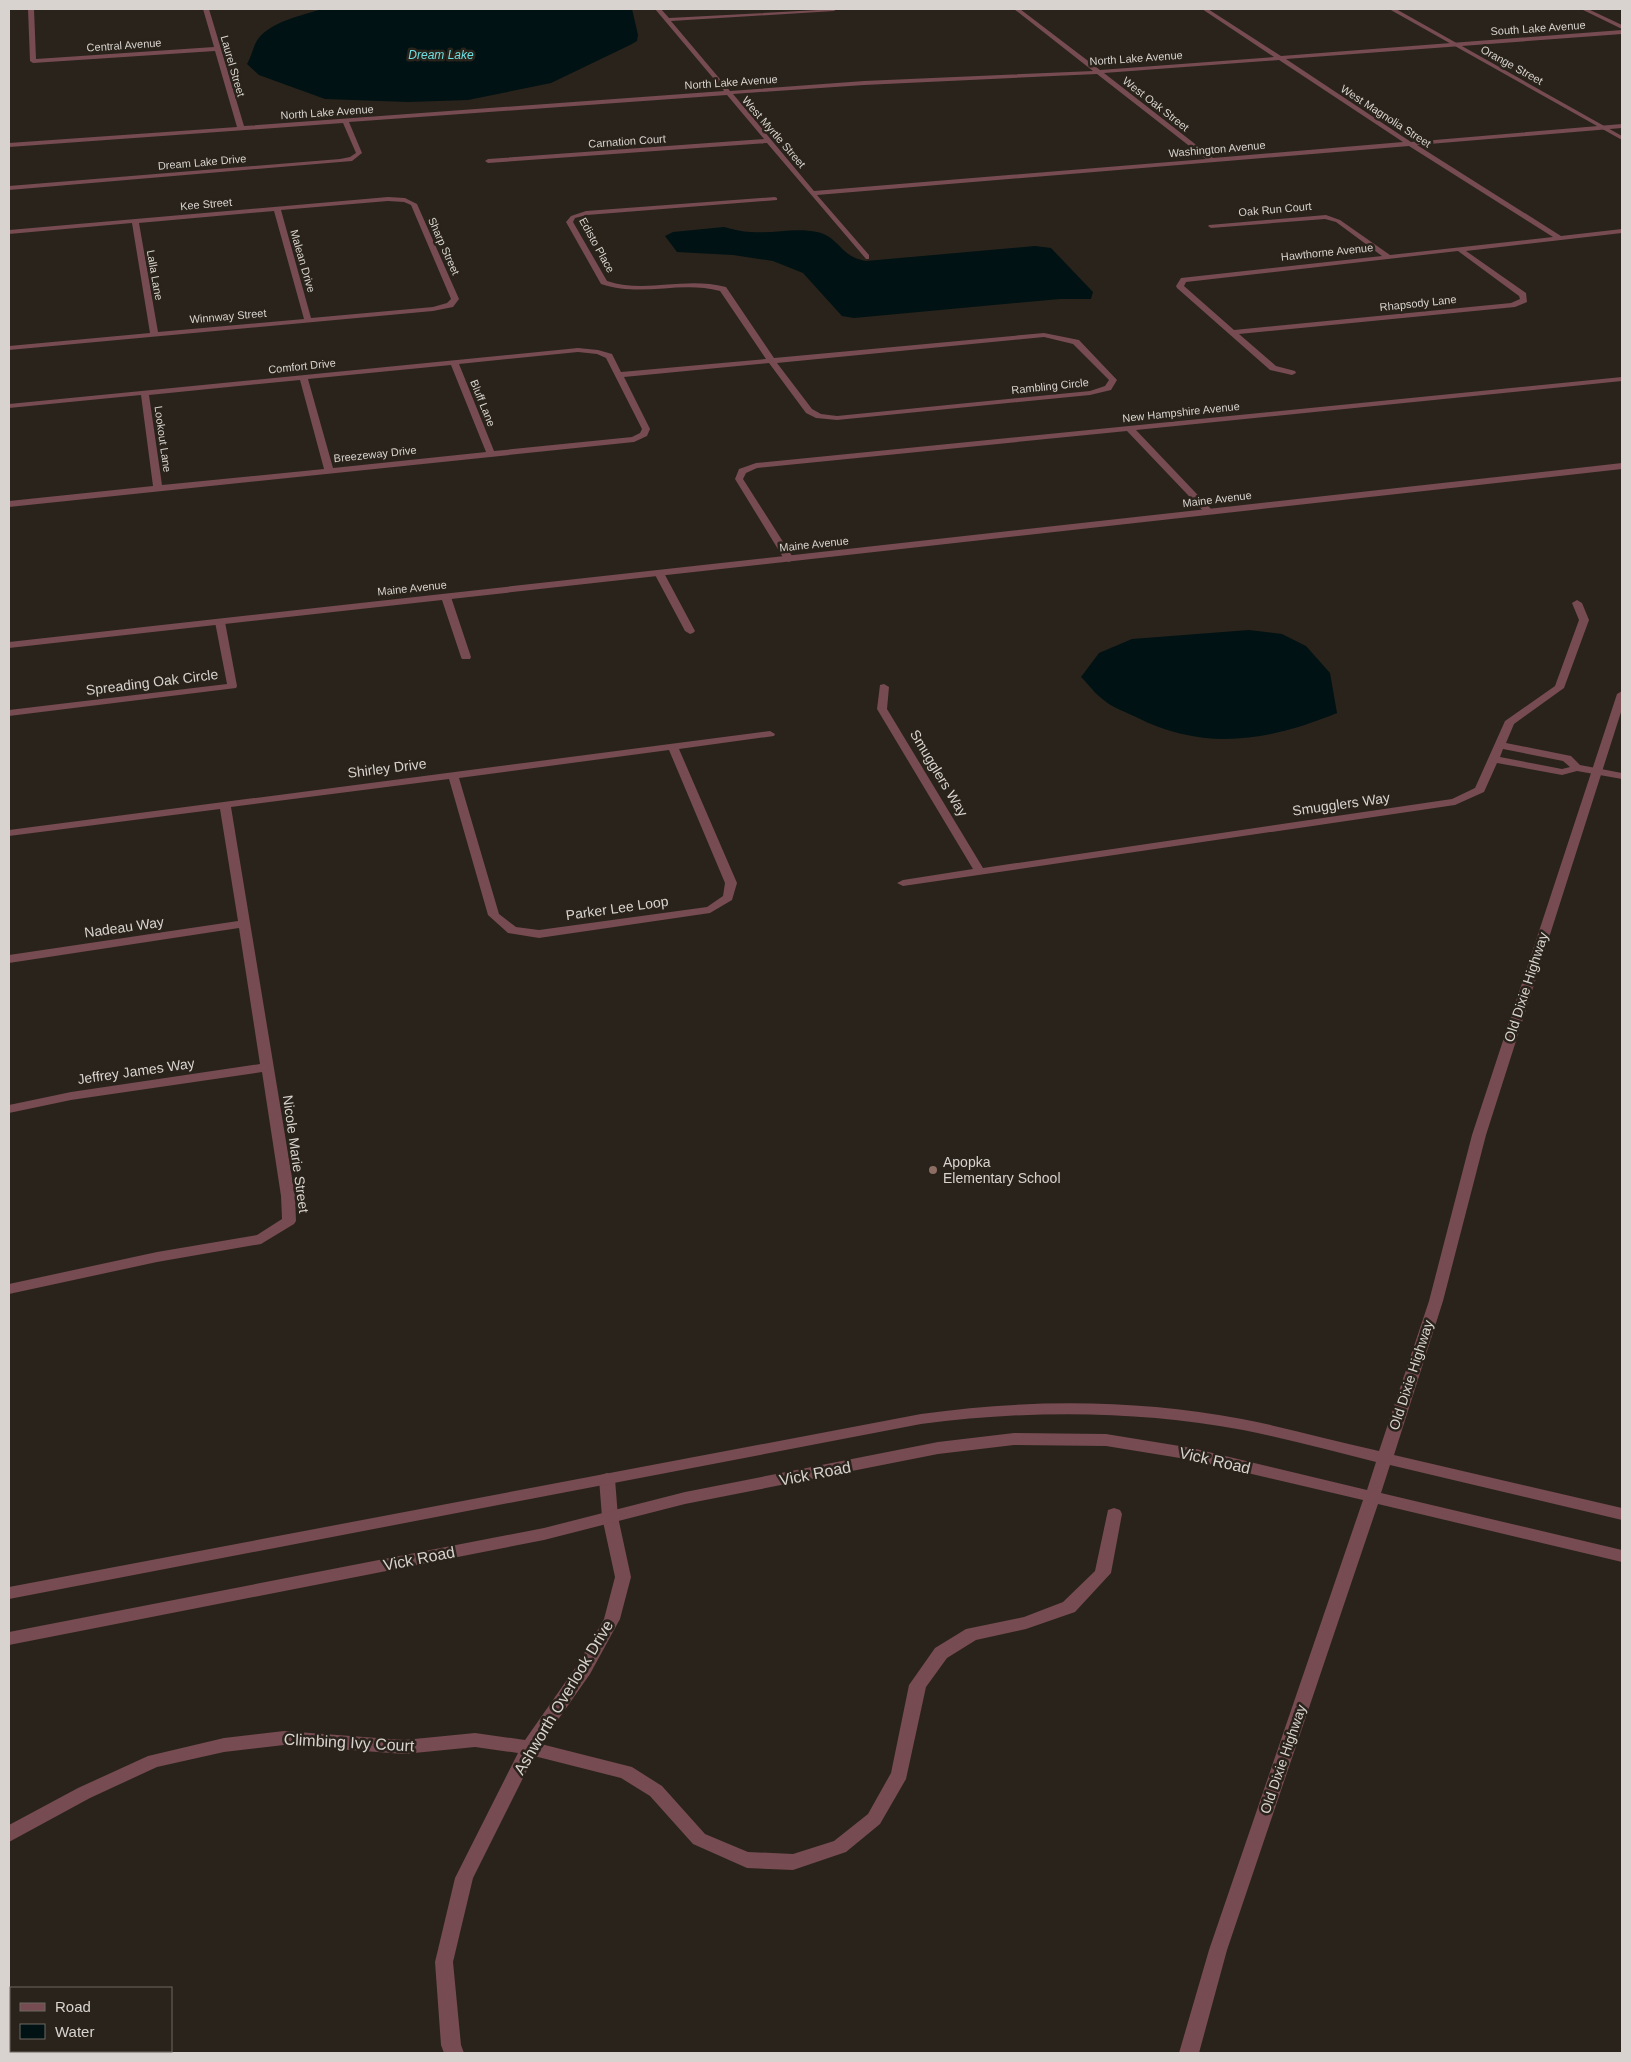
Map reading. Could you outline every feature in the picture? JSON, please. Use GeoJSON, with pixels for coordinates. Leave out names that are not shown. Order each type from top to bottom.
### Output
{"type":"FeatureCollection","features":[{"type":"Feature","properties":{"kind":"street","name":"Central Avenue"},"geometry":{"type":"LineString","coordinates":[[31,9],[33,61],[217,49]]}},
{"type":"Feature","properties":{"kind":"street","name":"Laurel Street"},"geometry":{"type":"LineString","coordinates":[[206,9],[241,128]]}},
{"type":"Feature","properties":{"kind":"street","name":"West Myrtle Street"},"geometry":{"type":"LineString","coordinates":[[658,9],[866,257]]}},
{"type":"Feature","properties":{"kind":"street"},"geometry":{"type":"LineString","coordinates":[[667,20],[834,9]]}},
{"type":"Feature","properties":{"kind":"street","name":"West Oak Street"},"geometry":{"type":"LineString","coordinates":[[1016,9],[1212,160]]}},
{"type":"Feature","properties":{"kind":"street","name":"West Magnolia Street"},"geometry":{"type":"LineString","coordinates":[[1204,9],[1409,143],[1558,237]]}},
{"type":"Feature","properties":{"kind":"street","name":"Orange Street"},"geometry":{"type":"LineString","coordinates":[[1392,9],[1622,138]]}},
{"type":"Feature","properties":{"kind":"street"},"geometry":{"type":"LineString","coordinates":[[1584,9],[1622,27]]}},
{"type":"Feature","properties":{"kind":"street","name":"South Lake Avenue"},"geometry":{"type":"LineString","coordinates":[[1456,45],[1622,32]]}},
{"type":"Feature","properties":{"kind":"street","name":"North Lake Avenue"},"geometry":{"type":"LineString","coordinates":[[9,145],[864,82],[1099,72],[1456,45]]}},
{"type":"Feature","properties":{"kind":"street","name":"Dream Lake Drive"},"geometry":{"type":"LineString","coordinates":[[9,188],[352,159],[359,153],[345,121]]}},
{"type":"Feature","properties":{"kind":"street","name":"Washington Avenue"},"geometry":{"type":"LineString","coordinates":[[814,193],[1622,126]]}},
{"type":"Feature","properties":{"kind":"street","name":"Carnation Court"},"geometry":{"type":"LineString","coordinates":[[488,161],[768,140]]}},
{"type":"Feature","properties":{"kind":"street","name":"Kee Street"},"geometry":{"type":"LineString","coordinates":[[9,232],[388,199],[405,200]]}},
{"type":"Feature","properties":{"kind":"street","name":"Edisto Place"},"geometry":{"type":"LineString","coordinates":[[771,360],[723,289],[710,284],[694,283],[634,288],[614,287],[604,282],[569,222],[573,216],[586,213],[775,199]]}},
{"type":"Feature","properties":{"kind":"street","name":"Sharp Street"},"geometry":{"type":"LineString","coordinates":[[405,200],[414,204],[455,299],[450,305]]}},
{"type":"Feature","properties":{"kind":"street","name":"Malean Drive"},"geometry":{"type":"LineString","coordinates":[[277,208],[308,320]]}},
{"type":"Feature","properties":{"kind":"street","name":"Oak Run Court"},"geometry":{"type":"LineString","coordinates":[[1211,226],[1326,217],[1338,221],[1388,257]]}},
{"type":"Feature","properties":{"kind":"street","name":"Lalla Lane"},"geometry":{"type":"LineString","coordinates":[[135,220],[154,334]]}},
{"type":"Feature","properties":{"kind":"street","name":"Hawthorne Avenue"},"geometry":{"type":"LineString","coordinates":[[1292,373],[1273,368],[1180,286],[1184,280],[1461,250],[1558,237],[1622,232]]}},
{"type":"Feature","properties":{"kind":"street","name":"Rhapsody Lane"},"geometry":{"type":"LineString","coordinates":[[1232,332],[1512,305],[1524,300],[1523,295],[1461,250]]}},
{"type":"Feature","properties":{"kind":"street","name":"Winnway Street"},"geometry":{"type":"LineString","coordinates":[[9,348],[450,305]]}},
{"type":"Feature","properties":{"kind":"street","name":"Rambling Circle"},"geometry":{"type":"LineString","coordinates":[[620,375],[771,360],[1044,335],[1076,342],[1113,380],[1108,388],[1090,393],[837,418],[819,416],[809,411],[771,360]]}},
{"type":"Feature","properties":{"kind":"street","name":"Comfort Drive"},"geometry":{"type":"LineString","coordinates":[[9,406],[578,350],[598,352]]}},
{"type":"Feature","properties":{"kind":"street","name":"Breezeway Drive"},"geometry":{"type":"LineString","coordinates":[[9,504],[634,438],[644,434],[646,426],[620,375],[609,356],[598,352]]}},
{"type":"Feature","properties":{"kind":"street","name":"Bluff Lane"},"geometry":{"type":"LineString","coordinates":[[454,362],[491,453]]}},
{"type":"Feature","properties":{"kind":"street"},"geometry":{"type":"LineString","coordinates":[[303,377],[328,470]]}},
{"type":"Feature","properties":{"kind":"street","name":"New Hampshire Avenue"},"geometry":{"type":"LineString","coordinates":[[789,559],[739,479],[742,471],[756,466],[1622,379]]}},
{"type":"Feature","properties":{"kind":"street","name":"Lookout Lane"},"geometry":{"type":"LineString","coordinates":[[145,392],[158,488]]}},
{"type":"Feature","properties":{"kind":"street"},"geometry":{"type":"LineString","coordinates":[[1130,428],[1209,512]]}},
{"type":"Feature","properties":{"kind":"street","name":"Maine Avenue"},"geometry":{"type":"LineString","coordinates":[[9,645],[1622,466]]}},
{"type":"Feature","properties":{"kind":"street"},"geometry":{"type":"LineString","coordinates":[[659,573],[690,631]]}},
{"type":"Feature","properties":{"kind":"street"},"geometry":{"type":"LineString","coordinates":[[446,597],[466,657]]}},
{"type":"Feature","properties":{"kind":"street","name":"Smugglers Way"},"geometry":{"type":"LineString","coordinates":[[903,883],[1455,802],[1480,790],[1509,723],[1560,688],[1584,620],[1577,603]]}},
{"type":"Feature","properties":{"kind":"street","name":"Spreading Oak Circle"},"geometry":{"type":"LineString","coordinates":[[9,713],[232,686],[220,622]]}},
{"type":"Feature","properties":{"kind":"street","name":"Smugglers Way"},"geometry":{"type":"LineString","coordinates":[[884,687],[882,709],[980,872]]}},
{"type":"Feature","properties":{"kind":"street","name":"Old Dixie Highway"},"geometry":{"type":"LineString","coordinates":[[1189,2053],[1218,1950],[1372,1497],[1436,1301],[1478,1135],[1622,694]]}},
{"type":"Feature","properties":{"kind":"street","name":"Shirley Drive"},"geometry":{"type":"LineString","coordinates":[[9,832],[770,734]]}},
{"type":"Feature","properties":{"kind":"street"},"geometry":{"type":"LineString","coordinates":[[1500,745],[1567,758],[1577,768]]}},
{"type":"Feature","properties":{"kind":"street","name":"Parker Lee Loop"},"geometry":{"type":"LineString","coordinates":[[452,775],[494,915],[512,930],[539,934],[710,910],[728,898],[731,883],[672,746]]}},
{"type":"Feature","properties":{"kind":"street"},"geometry":{"type":"LineString","coordinates":[[1537,767],[1542,753]]}},
{"type":"Feature","properties":{"kind":"street"},"geometry":{"type":"LineString","coordinates":[[1494,758],[1562,772],[1577,768],[1622,776]]}},
{"type":"Feature","properties":{"kind":"street","name":"Nicole Marie Street"},"geometry":{"type":"LineString","coordinates":[[9,1289],[157,1257],[261,1239],[289,1221],[288,1196],[225,804]]}},
{"type":"Feature","properties":{"kind":"street","name":"Nadeau Way"},"geometry":{"type":"LineString","coordinates":[[9,959],[244,924]]}},
{"type":"Feature","properties":{"kind":"street","name":"Jeffrey James Way"},"geometry":{"type":"LineString","coordinates":[[9,1109],[71,1096],[267,1067]]}},
{"type":"Feature","properties":{"kind":"street"},"geometry":{"type":"LineString","coordinates":[[9,1593],[921,1419],[1010,1408],[1058,1406],[1150,1410],[1198,1417],[1243,1425],[1622,1514]]}},
{"type":"Feature","properties":{"kind":"street","name":"Vick Road"},"geometry":{"type":"LineString","coordinates":[[9,1639],[544,1534],[685,1498],[938,1448],[1014,1439],[1106,1440],[1192,1454],[1622,1556]]}},
{"type":"Feature","properties":{"kind":"street","name":"Ashworth Overlook Drive"},"geometry":{"type":"LineString","coordinates":[[454,2053],[451,2045],[444,1962],[464,1878],[529,1748],[584,1669],[612,1619],[623,1577],[610,1518],[607,1479]]}},
{"type":"Feature","properties":{"kind":"street","name":"Climbing Ivy Court"},"geometry":{"type":"LineString","coordinates":[[9,1834],[84,1793],[154,1760],[224,1744],[284,1738],[404,1747],[475,1740],[529,1748],[626,1772],[656,1791],[699,1839],[746,1860],[793,1862],[840,1847],[874,1819],[900,1774],[918,1685],[941,1653],[972,1634],[1026,1623],[1069,1607],[1103,1573],[1114,1514]]}},
{"type":"Feature","properties":{"kind":"water","name":"Dream Lake"},"geometry":{"type":"Polygon","coordinates":[[[322,9],[632,9],[638,35],[637,41],[630,45],[551,83],[468,100],[408,102],[325,99],[259,75],[247,64],[256,42],[264,33],[279,23],[322,9]]]}},
{"type":"Feature","properties":{"kind":"water"},"geometry":{"type":"Polygon","coordinates":[[[724,227],[748,232],[801,230],[817,232],[831,238],[857,259],[866,261],[1035,246],[1051,248],[1093,292],[1091,299],[1060,299],[854,318],[842,316],[803,273],[773,261],[733,255],[677,252],[665,236],[673,232],[724,227]]]}},
{"type":"Feature","properties":{"kind":"water"},"geometry":{"type":"Polygon","coordinates":[[[1249,630],[1282,634],[1306,646],[1330,673],[1337,713],[1311,723],[1261,736],[1236,739],[1187,735],[1162,728],[1112,706],[1099,696],[1081,677],[1099,653],[1132,639],[1249,630]]]}},
{"type":"Feature","properties":{"kind":"place","name":"Apopka Elementary School"},"geometry":{"type":"Point","coordinates":[933,1170]}}]}
